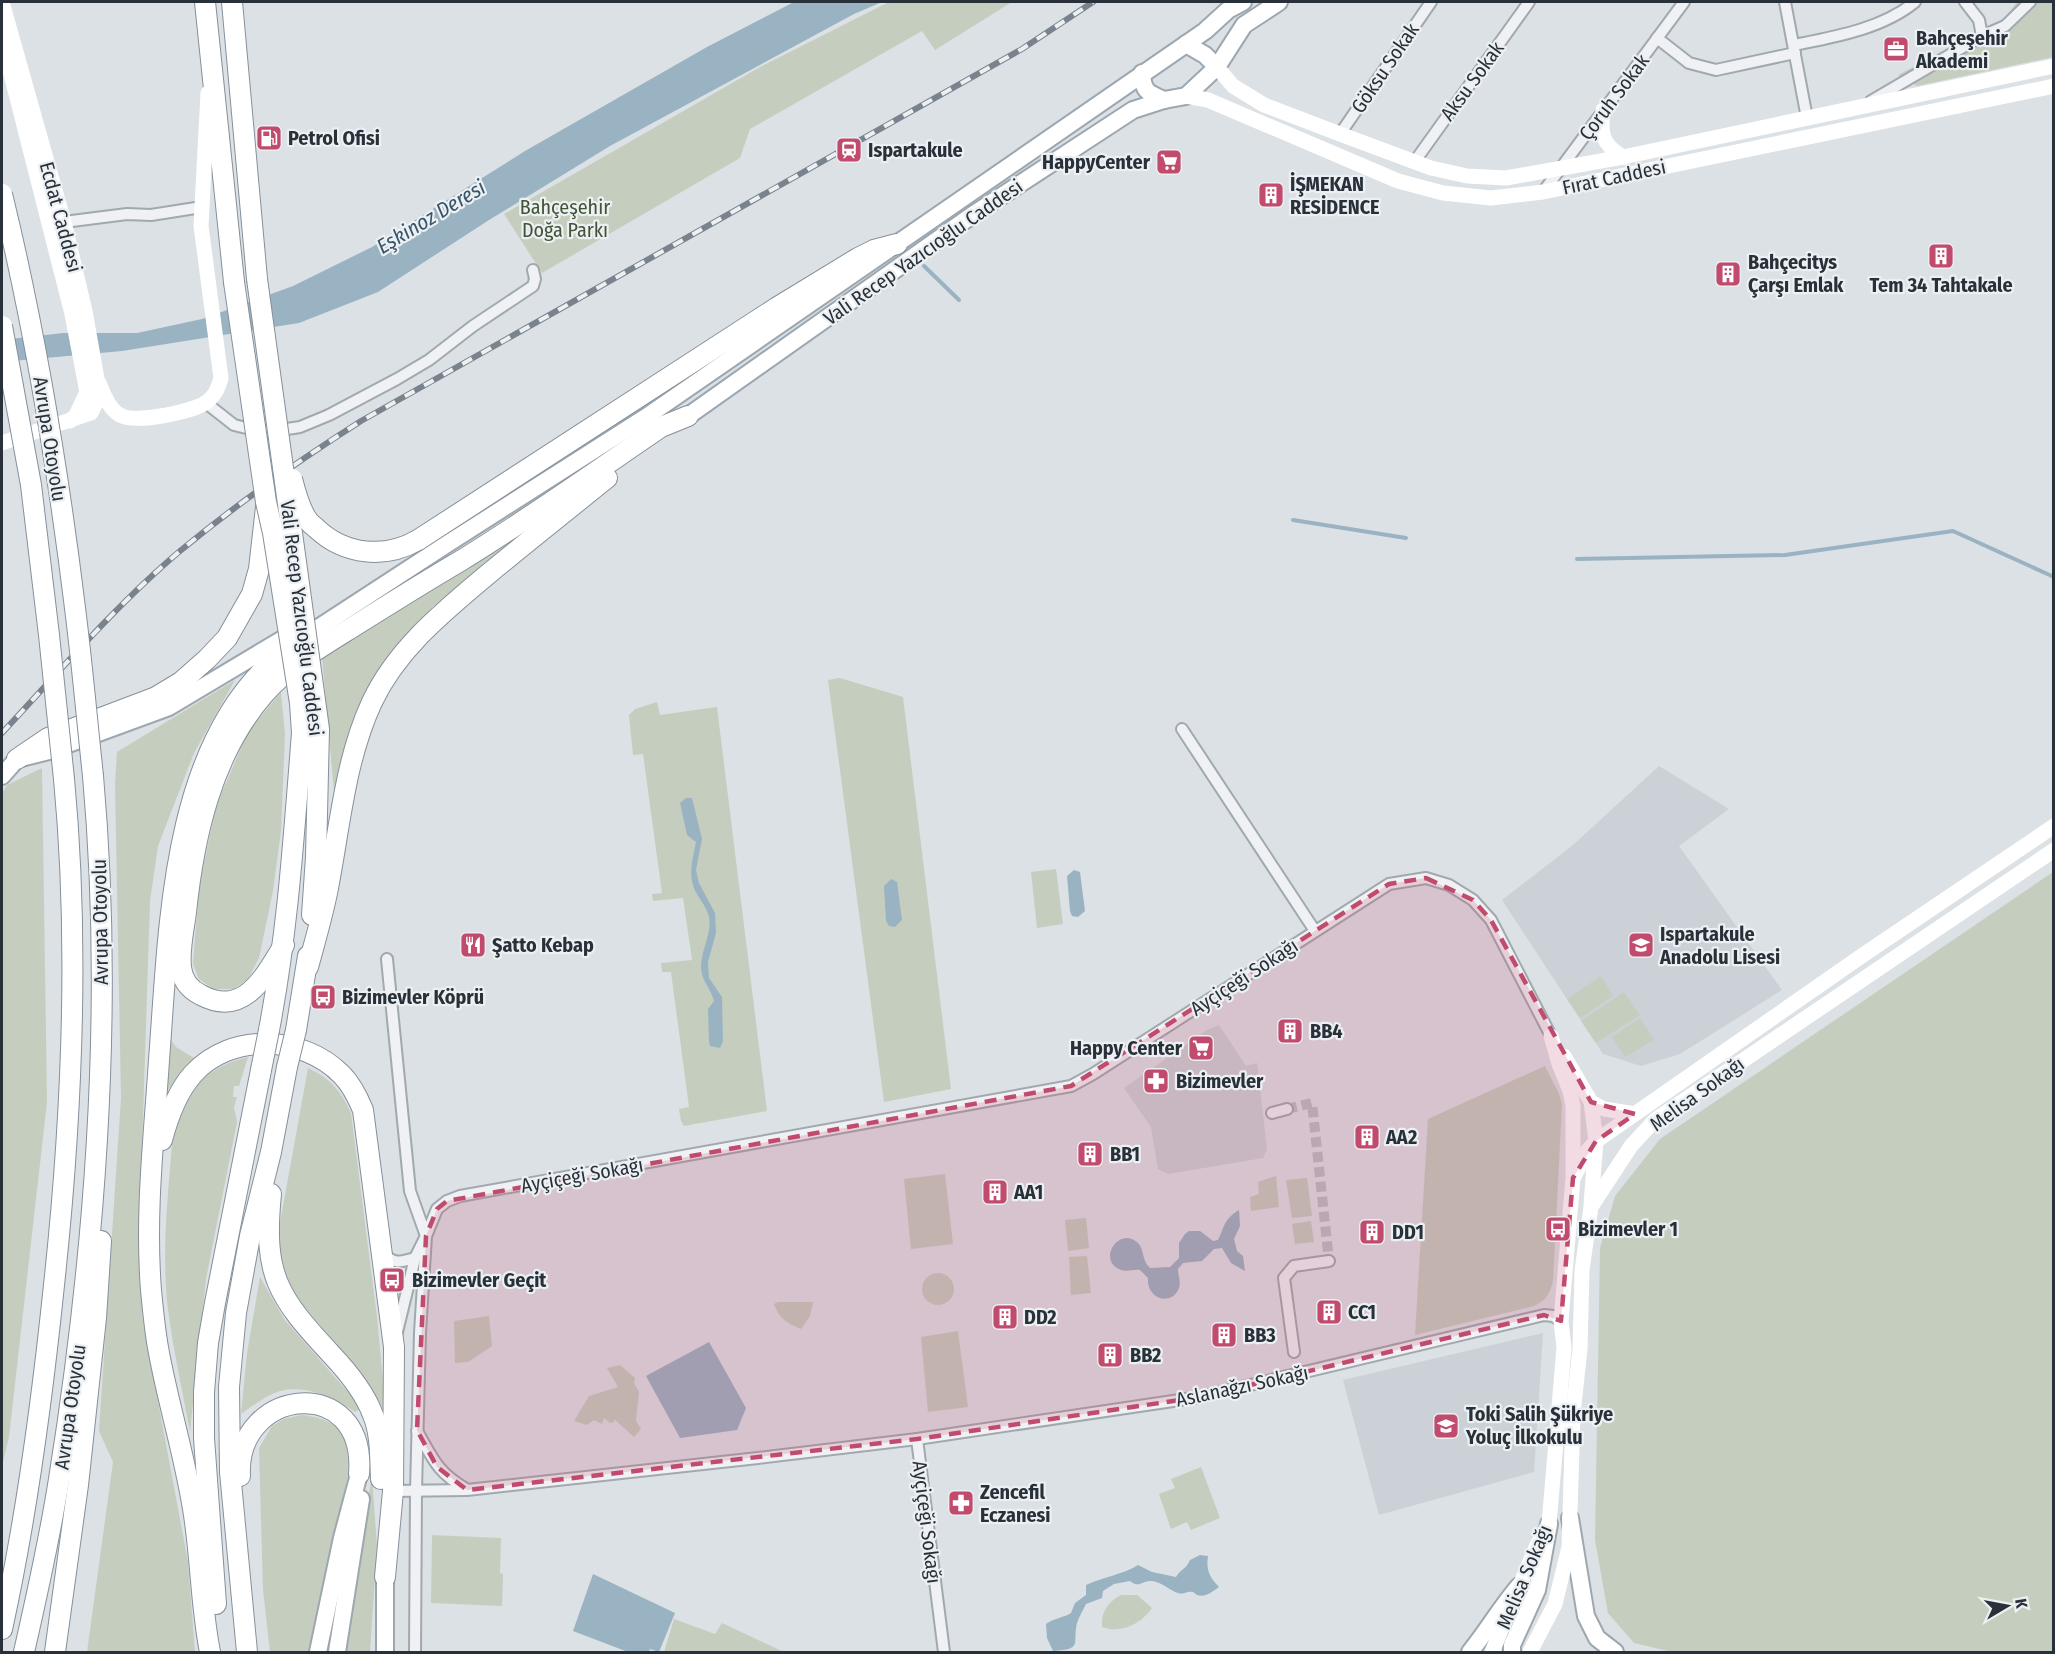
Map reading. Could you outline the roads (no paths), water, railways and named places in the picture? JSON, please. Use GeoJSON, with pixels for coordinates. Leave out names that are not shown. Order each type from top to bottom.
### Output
{"type":"FeatureCollection","features":[{"type":"Feature","properties":{"kind":"highway","name":"Vali Recep Yazıcıoğlu Caddesi"},"geometry":{"type":"LineString","coordinates":[[205,2],[234,282],[266,502],[300,703],[310,731],[292,863],[284,945],[208,1343],[204,1392],[204,1438],[218,1653]]}},
{"type":"Feature","properties":{"kind":"highway","name":"Vali Recep Yazıcıoğlu Caddesi"},"geometry":{"type":"LineString","coordinates":[[232,2],[257,279],[280,436],[310,731],[316,857],[308,967],[271,1152]]}},
{"type":"Feature","properties":{"kind":"highway","name":"Avrupa Otoyolu"},"geometry":{"type":"LineString","coordinates":[[2,194],[30,325],[57,479],[76,610],[99,847],[102,958],[100,1082],[95,1174],[79,1341],[59,1482],[24,1653]]}},
{"type":"Feature","properties":{"kind":"highway"},"geometry":{"type":"LineString","coordinates":[[280,436],[293,486],[307,519],[324,536],[342,546],[364,552],[403,549],[776,308],[858,258],[874,250],[897,244]]}},
{"type":"Feature","properties":{"kind":"highway","name":"Avrupa Otoyolu"},"geometry":{"type":"LineString","coordinates":[[2,326],[31,485],[50,635],[68,823],[72,971],[68,1128],[63,1207],[47,1359],[30,1472],[2,1629]]}},
{"type":"Feature","properties":{"kind":"highway"},"geometry":{"type":"LineString","coordinates":[[284,945],[261,983],[236,1000],[209,999],[194,991],[184,980],[181,966],[182,947],[197,832],[219,768],[250,713],[265,693],[292,668],[323,645],[473,553],[661,427],[688,416]]}},
{"type":"Feature","properties":{"kind":"highway"},"geometry":{"type":"LineString","coordinates":[[308,967],[328,891],[350,770],[360,733],[372,702],[387,677],[426,627],[519,549],[688,416]]}},
{"type":"Feature","properties":{"kind":"highway"},"geometry":{"type":"LineString","coordinates":[[17,759],[48,738],[156,697],[181,682],[227,639],[252,594],[259,569],[266,502]]}},
{"type":"Feature","properties":{"kind":"highway"},"geometry":{"type":"LineString","coordinates":[[210,1653],[194,1515],[181,1444],[158,1352],[151,1288],[148,1210],[174,888],[190,807],[211,751],[230,714],[250,686],[274,660],[312,632]]}},
{"type":"Feature","properties":{"kind":"highway"},"geometry":{"type":"LineString","coordinates":[[150,1186],[168,1116],[193,1074],[219,1054],[258,1042],[296,1049],[329,1064],[354,1090],[363,1110],[394,1347],[393,1491],[385,1577]]}},
{"type":"Feature","properties":{"kind":"highway"},"geometry":{"type":"LineString","coordinates":[[247,1653],[228,1433],[230,1368],[236,1313],[246,1258],[260,1190],[271,1152]]}},
{"type":"Feature","properties":{"kind":"highway"},"geometry":{"type":"LineString","coordinates":[[271,1152],[271,1195],[268,1220],[270,1252],[279,1288],[287,1304],[340,1364],[373,1414],[380,1454],[382,1485],[380,1525],[385,1577]]}},
{"type":"Feature","properties":{"kind":"highway"},"geometry":{"type":"LineString","coordinates":[[55,1653],[78,1485],[99,1277],[101,1241],[95,1174]]}},
{"type":"Feature","properties":{"kind":"highway"},"geometry":{"type":"LineString","coordinates":[[238,1565],[244,1532],[240,1462],[246,1439],[259,1423],[276,1409],[292,1403],[308,1403],[324,1406],[339,1414],[351,1427],[358,1444],[359,1474]]}},
{"type":"Feature","properties":{"kind":"highway"},"geometry":{"type":"LineString","coordinates":[[2,1560],[30,1472]]}},
{"type":"Feature","properties":{"kind":"main road","name":"Ecdat Caddesi"},"geometry":{"type":"LineString","coordinates":[[2,2],[64,222],[79,312],[97,397],[91,413],[2,443]]}},
{"type":"Feature","properties":{"kind":"main road"},"geometry":{"type":"LineString","coordinates":[[1217,67],[1205,55],[1186,44],[1205,31],[1228,10],[1243,2]]}},
{"type":"Feature","properties":{"kind":"main road"},"geometry":{"type":"LineString","coordinates":[[1186,96],[1217,67],[1244,25],[1279,2]]}},
{"type":"Feature","properties":{"kind":"main road","name":"Ecdat Caddesi"},"geometry":{"type":"LineString","coordinates":[[2,36],[79,312]]}},
{"type":"Feature","properties":{"kind":"main road","name":"Vali Recep Yazıcıoğlu Caddesi"},"geometry":{"type":"LineString","coordinates":[[17,759],[49,751],[169,707],[281,640],[312,632],[646,417],[1186,44]]}},
{"type":"Feature","properties":{"kind":"main road"},"geometry":{"type":"LineString","coordinates":[[92,373],[114,410],[123,417],[135,418],[186,411],[206,403],[218,391],[221,378],[201,226],[211,45]]}},
{"type":"Feature","properties":{"kind":"main road","name":"Fırat Caddesi"},"geometry":{"type":"LineString","coordinates":[[1217,67],[1233,86],[1264,105],[1431,168],[1467,176],[1506,178],[1623,157],[2054,66]]}},
{"type":"Feature","properties":{"kind":"main road"},"geometry":{"type":"LineString","coordinates":[[1142,73],[1143,86],[1149,93],[1164,100]]}},
{"type":"Feature","properties":{"kind":"main road","name":"Fırat Caddesi"},"geometry":{"type":"LineString","coordinates":[[1186,96],[1208,100],[1398,181],[1432,190],[1491,198],[1543,192],[2054,86]]}},
{"type":"Feature","properties":{"kind":"main road","name":"Vali Recep Yazıcıoğlu Caddesi"},"geometry":{"type":"LineString","coordinates":[[688,416],[971,216],[1133,110],[1186,96]]}},
{"type":"Feature","properties":{"kind":"main road"},"geometry":{"type":"LineString","coordinates":[[1603,110],[1600,129],[1604,139],[1623,157]]}},
{"type":"Feature","properties":{"kind":"main road"},"geometry":{"type":"LineString","coordinates":[[2,776],[17,759]]}},
{"type":"Feature","properties":{"kind":"main road","name":"Melisa Sokağı"},"geometry":{"type":"LineString","coordinates":[[1596,1141],[1863,955],[2054,826]]}},
{"type":"Feature","properties":{"kind":"main road","name":"Melisa Sokağı"},"geometry":{"type":"LineString","coordinates":[[1530,1653],[1555,1604],[1569,1547],[1573,1414],[1580,1349],[1582,1270],[1591,1207],[1631,1146],[1655,1120],[2054,850]]}},
{"type":"Feature","properties":{"kind":"main road","name":"Ayçiçeği Sokağı"},"geometry":{"type":"LineString","coordinates":[[1551,1036],[1591,1102],[1596,1141],[1591,1207]]}},
{"type":"Feature","properties":{"kind":"main road","name":"Ayçiçeği Sokağı"},"geometry":{"type":"LineString","coordinates":[[1551,1036],[1570,1090],[1573,1106],[1573,1178]]}},
{"type":"Feature","properties":{"kind":"main road"},"geometry":{"type":"LineString","coordinates":[[1591,1102],[1604,1109],[1635,1114]]}},
{"type":"Feature","properties":{"kind":"main road"},"geometry":{"type":"LineString","coordinates":[[1573,1178],[1587,1151],[1596,1141]]}},
{"type":"Feature","properties":{"kind":"main road","name":"Melisa Sokağı"},"geometry":{"type":"LineString","coordinates":[[1492,1653],[1537,1545],[1549,1524],[1564,1348],[1561,1322],[1573,1178]]}},
{"type":"Feature","properties":{"kind":"main road"},"geometry":{"type":"LineString","coordinates":[[318,1653],[342,1538],[359,1474]]}},
{"type":"Feature","properties":{"kind":"main road"},"geometry":{"type":"LineString","coordinates":[[337,1653],[361,1501],[359,1474]]}},
{"type":"Feature","properties":{"kind":"main road"},"geometry":{"type":"LineString","coordinates":[[1570,1518],[1586,1617],[1597,1638],[1615,1653]]}},
{"type":"Feature","properties":{"kind":"main road"},"geometry":{"type":"LineString","coordinates":[[1512,1653],[1512,1645],[1537,1590],[1549,1524]]}},
{"type":"Feature","properties":{"kind":"main road"},"geometry":{"type":"LineString","coordinates":[[385,1577],[385,1653]]}},
{"type":"Feature","properties":{"kind":"main road"},"geometry":{"type":"LineString","coordinates":[[1470,1653],[1502,1606],[1519,1586]]}},
{"type":"Feature","properties":{"kind":"street","name":"Göksu Sokak"},"geometry":{"type":"LineString","coordinates":[[1340,134],[1431,2]]}},
{"type":"Feature","properties":{"kind":"street","name":"Aksu Sokak"},"geometry":{"type":"LineString","coordinates":[[1415,161],[1529,2]]}},
{"type":"Feature","properties":{"kind":"street","name":"Çoruh Sokak"},"geometry":{"type":"LineString","coordinates":[[1543,192],[1684,2]]}},
{"type":"Feature","properties":{"kind":"street"},"geometry":{"type":"LineString","coordinates":[[1785,2],[1807,118]]}},
{"type":"Feature","properties":{"kind":"street"},"geometry":{"type":"LineString","coordinates":[[1657,38],[1689,63],[1716,70],[1855,32],[1874,25],[1915,2]]}},
{"type":"Feature","properties":{"kind":"street"},"geometry":{"type":"LineString","coordinates":[[1965,2],[1979,20],[1982,36]]}},
{"type":"Feature","properties":{"kind":"street"},"geometry":{"type":"LineString","coordinates":[[1863,106],[1982,36],[2005,26],[2030,2]]}},
{"type":"Feature","properties":{"kind":"street"},"geometry":{"type":"LineString","coordinates":[[64,222],[127,214],[160,214],[201,207]]}},
{"type":"Feature","properties":{"kind":"street"},"geometry":{"type":"LineString","coordinates":[[206,403],[234,425],[259,431],[300,427],[329,415],[429,360],[473,326],[533,286],[535,279],[533,270]]}},
{"type":"Feature","properties":{"kind":"street"},"geometry":{"type":"LineString","coordinates":[[1182,729],[1315,931]]}},
{"type":"Feature","properties":{"kind":"street","name":"Ayçiçeği Sokağı"},"geometry":{"type":"LineString","coordinates":[[415,1653],[417,1431],[426,1236],[437,1209],[447,1202],[460,1196],[1071,1086],[1389,884],[1426,878],[1449,885],[1473,900],[1491,920],[1551,1036]]}},
{"type":"Feature","properties":{"kind":"street"},"geometry":{"type":"LineString","coordinates":[[387,959],[410,1191],[426,1236],[415,1258],[394,1347]]}},
{"type":"Feature","properties":{"kind":"street"},"geometry":{"type":"LineString","coordinates":[[1272,1113],[1287,1109]]}},
{"type":"Feature","properties":{"kind":"street"},"geometry":{"type":"LineString","coordinates":[[383,1253],[390,1261],[400,1262],[415,1258]]}},
{"type":"Feature","properties":{"kind":"street"},"geometry":{"type":"LineString","coordinates":[[1294,1352],[1284,1278],[1294,1266],[1329,1261]]}},
{"type":"Feature","properties":{"kind":"street","name":"Aslanağzı Sokağı"},"geometry":{"type":"LineString","coordinates":[[917,1439],[1200,1397],[1544,1315],[1553,1316],[1561,1322]]}},
{"type":"Feature","properties":{"kind":"street"},"geometry":{"type":"LineString","coordinates":[[417,1431],[437,1467],[449,1479],[467,1490]]}},
{"type":"Feature","properties":{"kind":"street","name":"Ayçiçeği Sokağı"},"geometry":{"type":"LineString","coordinates":[[393,1491],[467,1490],[917,1439],[944,1653]]}},
{"type":"Feature","properties":{"kind":"water","name":"Eşkinoz Deresi"},"geometry":{"type":"Polygon","coordinates":[[[794,2],[882,2],[854,14],[610,146],[489,220],[378,292],[299,323],[122,351],[2,362],[2,340],[63,333],[137,333],[202,319],[293,286],[372,247],[525,151],[707,47],[794,2]]]}},
{"type":"Feature","properties":{"kind":"water"},"geometry":{"type":"Polygon","coordinates":[[[686,798],[692,798],[702,839],[696,870],[699,883],[715,913],[716,933],[708,962],[709,978],[722,997],[723,1041],[720,1048],[710,1046],[709,1041],[708,1009],[714,1001],[701,967],[710,923],[706,909],[692,883],[696,842],[687,835],[680,803],[686,798]]]}},
{"type":"Feature","properties":{"kind":"water"},"geometry":{"type":"Polygon","coordinates":[[[1074,870],[1080,872],[1085,911],[1078,917],[1072,916],[1070,911],[1067,876],[1074,870]]]}},
{"type":"Feature","properties":{"kind":"water"},"geometry":{"type":"Polygon","coordinates":[[[891,879],[897,882],[902,920],[895,927],[889,926],[886,921],[884,886],[891,879]]]}},
{"type":"Feature","properties":{"kind":"water"},"geometry":{"type":"Polygon","coordinates":[[[1239,1210],[1240,1226],[1234,1239],[1237,1251],[1243,1256],[1245,1271],[1231,1263],[1222,1248],[1214,1249],[1202,1261],[1183,1263],[1178,1269],[1179,1288],[1176,1294],[1166,1299],[1160,1298],[1151,1291],[1148,1278],[1140,1270],[1121,1270],[1114,1266],[1110,1259],[1113,1246],[1124,1238],[1138,1243],[1145,1262],[1150,1268],[1170,1267],[1179,1258],[1179,1243],[1185,1234],[1189,1231],[1200,1231],[1213,1241],[1218,1240],[1227,1220],[1239,1210]]]}},
{"type":"Feature","properties":{"kind":"water"},"geometry":{"type":"Polygon","coordinates":[[[709,1342],[746,1408],[737,1430],[680,1438],[646,1376],[709,1342]]]}},
{"type":"Feature","properties":{"kind":"water"},"geometry":{"type":"Polygon","coordinates":[[[1200,1555],[1208,1556],[1209,1573],[1219,1587],[1214,1591],[1200,1596],[1193,1592],[1178,1593],[1152,1581],[1138,1584],[1130,1581],[1114,1584],[1103,1591],[1102,1598],[1086,1604],[1077,1623],[1073,1647],[1053,1651],[1047,1638],[1046,1624],[1071,1613],[1075,1603],[1086,1595],[1086,1585],[1138,1565],[1152,1572],[1176,1577],[1190,1560],[1200,1555]]]}},
{"type":"Feature","properties":{"kind":"water"},"geometry":{"type":"Polygon","coordinates":[[[593,1574],[675,1613],[659,1652],[650,1649],[649,1652],[628,1652],[573,1631],[593,1574]]]}},
{"type":"Feature","properties":{"kind":"waterway"},"geometry":{"type":"LineString","coordinates":[[924,266],[959,300]]}},
{"type":"Feature","properties":{"kind":"waterway"},"geometry":{"type":"LineString","coordinates":[[1293,520],[1406,538]]}},
{"type":"Feature","properties":{"kind":"waterway"},"geometry":{"type":"LineString","coordinates":[[1577,559],[1785,555],[1953,531],[2054,577]]}},
{"type":"Feature","properties":{"kind":"tunnel"},"geometry":{"type":"LineString","coordinates":[[1287,1109],[1312,1103],[1329,1261]]}},
{"type":"Feature","properties":{"kind":"railway"},"geometry":{"type":"LineString","coordinates":[[2,733],[133,593],[223,516],[314,452],[361,421],[1022,49],[1093,2]]}},
{"type":"Feature","properties":{"kind":"place","name":"Bahçeşehir Akademi"},"geometry":{"type":"Point","coordinates":[1896,49]}},
{"type":"Feature","properties":{"kind":"place","name":"Petrol Ofisi"},"geometry":{"type":"Point","coordinates":[269,138]}},
{"type":"Feature","properties":{"kind":"place","name":"Ispartakule"},"geometry":{"type":"Point","coordinates":[849,150]}},
{"type":"Feature","properties":{"kind":"place","name":"HappyCenter"},"geometry":{"type":"Point","coordinates":[1169,162]}},
{"type":"Feature","properties":{"kind":"place","name":"İŞMEKAN RESİDENCE"},"geometry":{"type":"Point","coordinates":[1271,195]}},
{"type":"Feature","properties":{"kind":"place","name":"Tem 34 Tahtakale"},"geometry":{"type":"Point","coordinates":[1941,256]}},
{"type":"Feature","properties":{"kind":"place","name":"Bahçecitys Çarşı Emlak"},"geometry":{"type":"Point","coordinates":[1728,274]}},
{"type":"Feature","properties":{"kind":"place","name":"Şatto Kebap"},"geometry":{"type":"Point","coordinates":[473,945]}},
{"type":"Feature","properties":{"kind":"place","name":"Ispartakule Anadolu Lisesi"},"geometry":{"type":"Point","coordinates":[1641,945]}},
{"type":"Feature","properties":{"kind":"place","name":"Bizimevler Köprü"},"geometry":{"type":"Point","coordinates":[323,997]}},
{"type":"Feature","properties":{"kind":"place","name":"BB4"},"geometry":{"type":"Point","coordinates":[1290,1031]}},
{"type":"Feature","properties":{"kind":"place","name":"Happy Center"},"geometry":{"type":"Point","coordinates":[1201,1048]}},
{"type":"Feature","properties":{"kind":"place","name":"Bizimevler"},"geometry":{"type":"Point","coordinates":[1156,1081]}},
{"type":"Feature","properties":{"kind":"place","name":"AA2"},"geometry":{"type":"Point","coordinates":[1367,1137]}},
{"type":"Feature","properties":{"kind":"place","name":"BB1"},"geometry":{"type":"Point","coordinates":[1090,1154]}},
{"type":"Feature","properties":{"kind":"place","name":"AA1"},"geometry":{"type":"Point","coordinates":[995,1192]}},
{"type":"Feature","properties":{"kind":"place","name":"Bizimevler 1"},"geometry":{"type":"Point","coordinates":[1558,1229]}},
{"type":"Feature","properties":{"kind":"place","name":"DD1"},"geometry":{"type":"Point","coordinates":[1372,1232]}},
{"type":"Feature","properties":{"kind":"place","name":"Bizimevler Geçit"},"geometry":{"type":"Point","coordinates":[392,1280]}},
{"type":"Feature","properties":{"kind":"place","name":"CC1"},"geometry":{"type":"Point","coordinates":[1329,1312]}},
{"type":"Feature","properties":{"kind":"place","name":"DD2"},"geometry":{"type":"Point","coordinates":[1005,1317]}},
{"type":"Feature","properties":{"kind":"place","name":"BB3"},"geometry":{"type":"Point","coordinates":[1224,1335]}},
{"type":"Feature","properties":{"kind":"place","name":"BB2"},"geometry":{"type":"Point","coordinates":[1110,1355]}},
{"type":"Feature","properties":{"kind":"place","name":"Toki Salih Şükriye Yoluç İlkokulu"},"geometry":{"type":"Point","coordinates":[1446,1426]}},
{"type":"Feature","properties":{"kind":"place","name":"Zencefil Eczanesi"},"geometry":{"type":"Point","coordinates":[961,1503]}},
{"type":"Feature","properties":{"kind":"park label","name":"Bahçeşehir Doğa Parkı"},"geometry":{"type":"Point","coordinates":[565,218]}}]}
